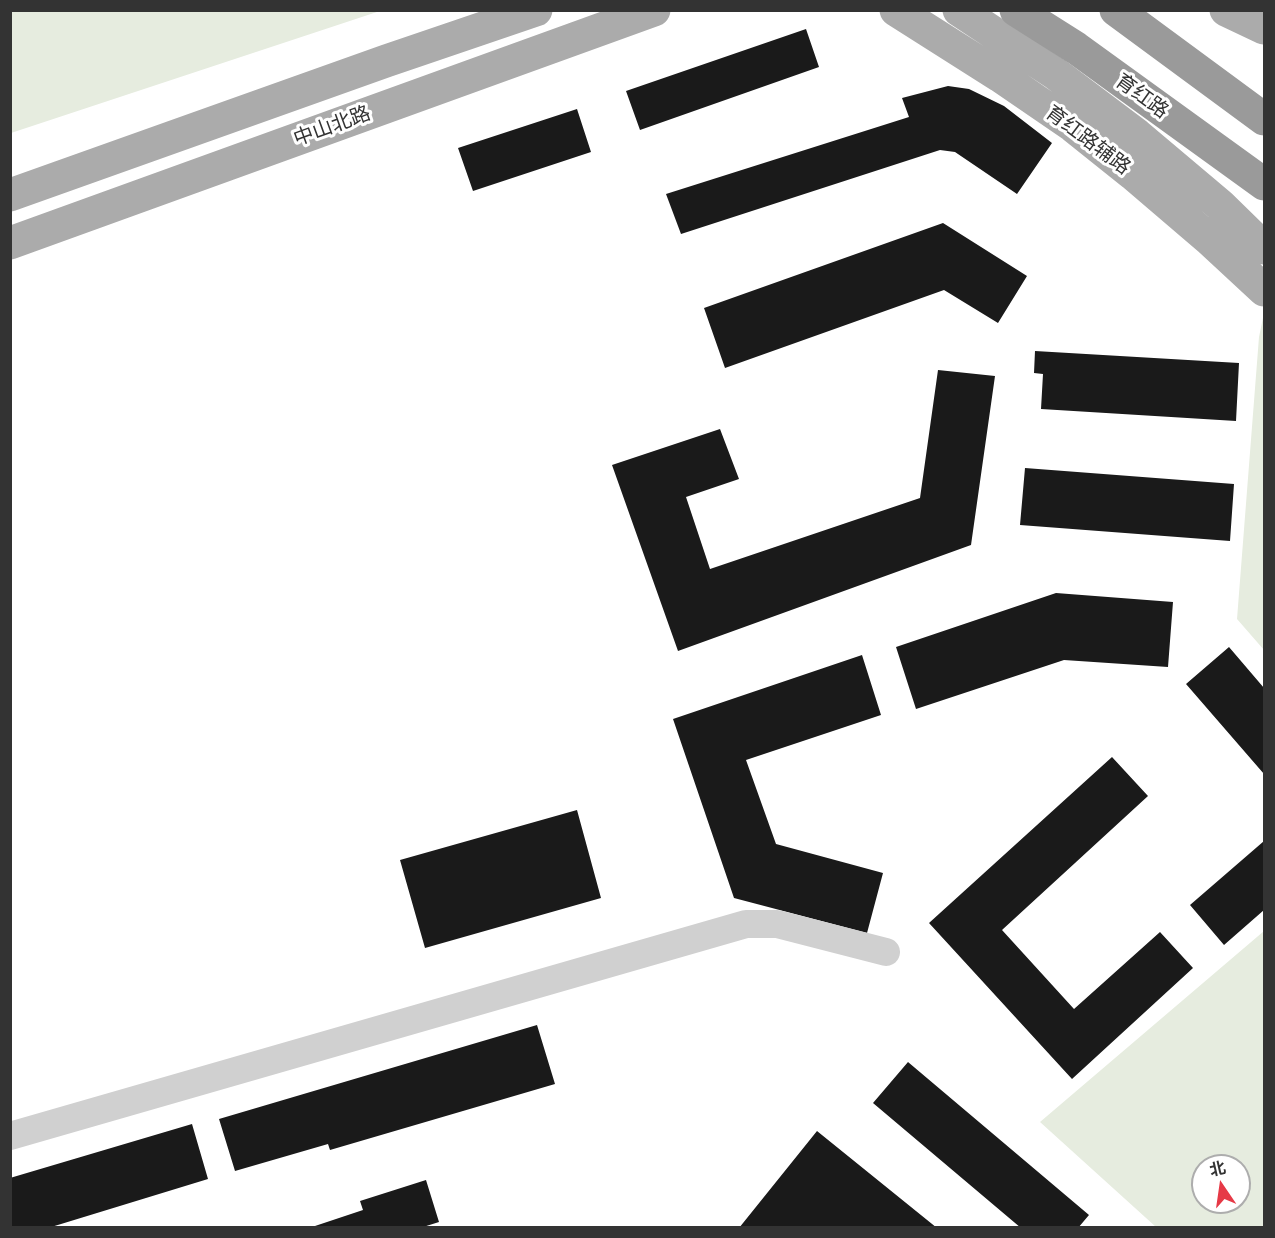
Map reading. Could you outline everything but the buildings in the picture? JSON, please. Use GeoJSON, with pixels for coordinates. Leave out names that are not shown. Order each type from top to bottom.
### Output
{"type":"FeatureCollection","features":[{"type":"Feature","properties":{"kind":"highway","name":"育红路"},"geometry":{"type":"LineString","coordinates":[[1017,10],[1076,48],[1264,184]]}},
{"type":"Feature","properties":{"kind":"highway"},"geometry":{"type":"LineString","coordinates":[[1116,10],[1264,119]]}},
{"type":"Feature","properties":{"kind":"main road"},"geometry":{"type":"LineString","coordinates":[[10,195],[536,10]]}},
{"type":"Feature","properties":{"kind":"main road","name":"中山北路"},"geometry":{"type":"LineString","coordinates":[[10,243],[654,10]]}},
{"type":"Feature","properties":{"kind":"main road","name":"育红路辅路"},"geometry":{"type":"LineString","coordinates":[[896,10],[1000,76],[1073,126],[1209,239],[1264,290]]}},
{"type":"Feature","properties":{"kind":"main road"},"geometry":{"type":"LineString","coordinates":[[959,10],[1056,74],[1137,135],[1220,205],[1264,248]]}},
{"type":"Feature","properties":{"kind":"main road"},"geometry":{"type":"LineString","coordinates":[[1226,10],[1264,28]]}},
{"type":"Feature","properties":{"kind":"main road"},"geometry":{"type":"LineString","coordinates":[[1137,135],[1264,217]]}},
{"type":"Feature","properties":{"kind":"street"},"geometry":{"type":"LineString","coordinates":[[10,1136],[746,924],[777,924],[885,952]]}},
{"type":"Feature","properties":{"kind":"shaded area"},"geometry":{"type":"Polygon","coordinates":[[[11,10],[380,10],[380,11],[11,133],[11,10]]]}},
{"type":"Feature","properties":{"kind":"shaded area"},"geometry":{"type":"Polygon","coordinates":[[[1264,313],[1264,650],[1237,619],[1259,337],[1264,313]]]}},
{"type":"Feature","properties":{"kind":"shaded area"},"geometry":{"type":"Polygon","coordinates":[[[1264,931],[1264,1227],[1156,1227],[1040,1122],[1264,931]]]}}]}
